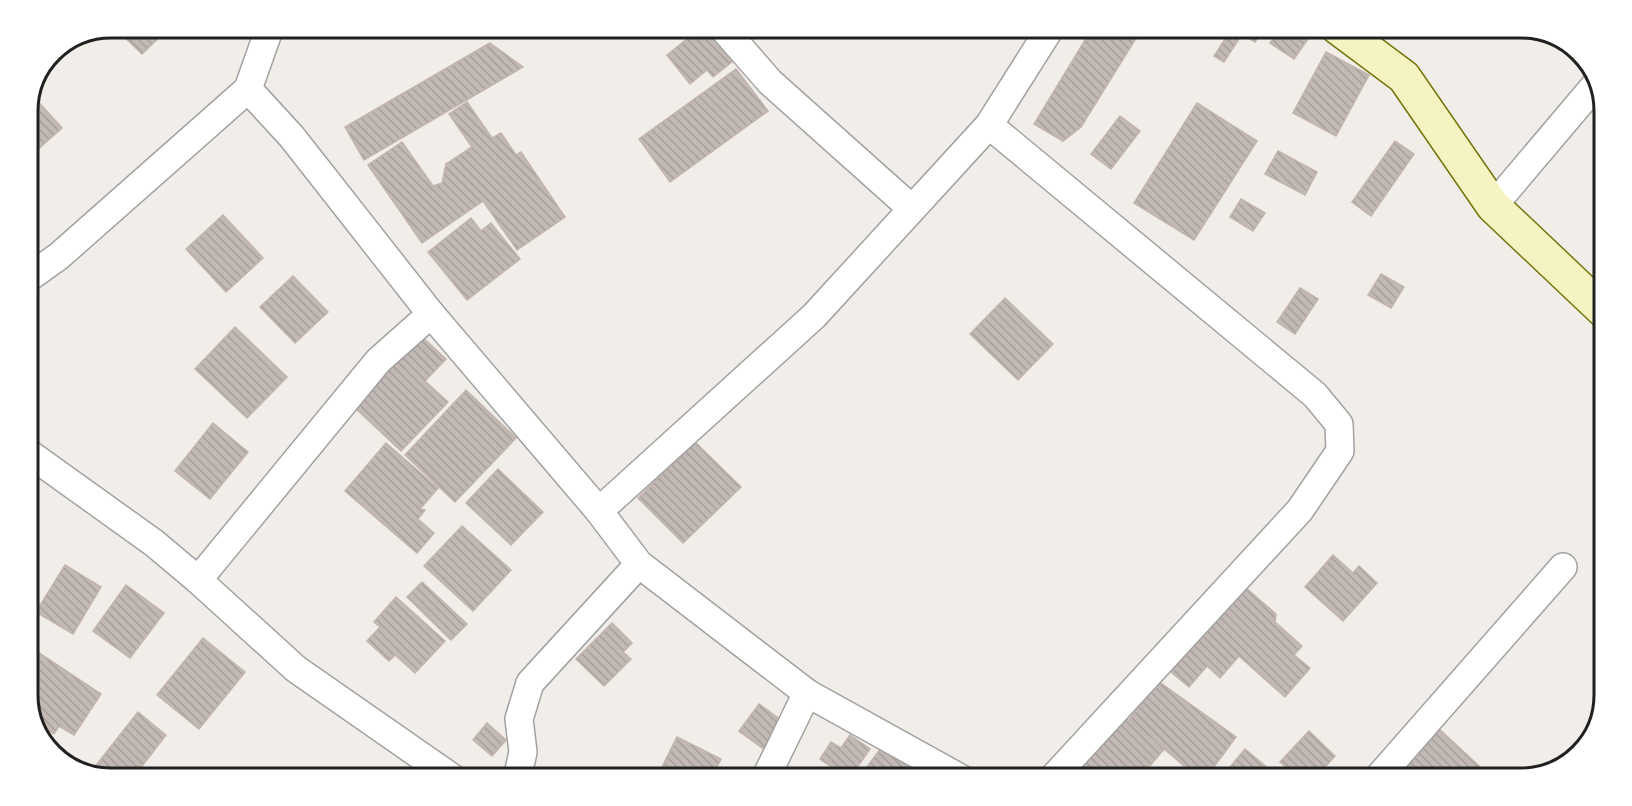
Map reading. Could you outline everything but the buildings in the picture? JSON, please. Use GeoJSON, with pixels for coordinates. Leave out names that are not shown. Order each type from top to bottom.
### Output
{"type":"FeatureCollection","features":[{"type":"Feature","properties":{"kind":"street"},"geometry":{"type":"LineString","coordinates":[[38,271],[59,256],[248,89],[266,38]]}},
{"type":"Feature","properties":{"kind":"street"},"geometry":{"type":"LineString","coordinates":[[732,38],[770,82],[911,208]]}},
{"type":"Feature","properties":{"kind":"street"},"geometry":{"type":"LineString","coordinates":[[599,511],[814,316],[989,124],[1044,38]]}},
{"type":"Feature","properties":{"kind":"street"},"geometry":{"type":"LineString","coordinates":[[1352,38],[1404,77],[1493,206],[1594,302]]}},
{"type":"Feature","properties":{"kind":"street"},"geometry":{"type":"LineString","coordinates":[[248,89],[292,137],[431,314],[599,511],[639,564],[807,693],[942,768]]}},
{"type":"Feature","properties":{"kind":"street"},"geometry":{"type":"LineString","coordinates":[[1493,206],[1592,89]]}},
{"type":"Feature","properties":{"kind":"street"},"geometry":{"type":"LineString","coordinates":[[989,124],[1315,395],[1339,424],[1340,451],[1300,510],[1062,768]]}},
{"type":"Feature","properties":{"kind":"street"},"geometry":{"type":"LineString","coordinates":[[198,580],[378,361],[431,314]]}},
{"type":"Feature","properties":{"kind":"street"},"geometry":{"type":"LineString","coordinates":[[38,460],[154,543],[296,669],[438,768]]}},
{"type":"Feature","properties":{"kind":"street"},"geometry":{"type":"LineString","coordinates":[[519,768],[523,752],[519,719],[530,683],[639,564]]}},
{"type":"Feature","properties":{"kind":"street"},"geometry":{"type":"LineString","coordinates":[[1387,768],[1563,567]]}},
{"type":"Feature","properties":{"kind":"street"},"geometry":{"type":"LineString","coordinates":[[770,768],[807,693]]}}]}
